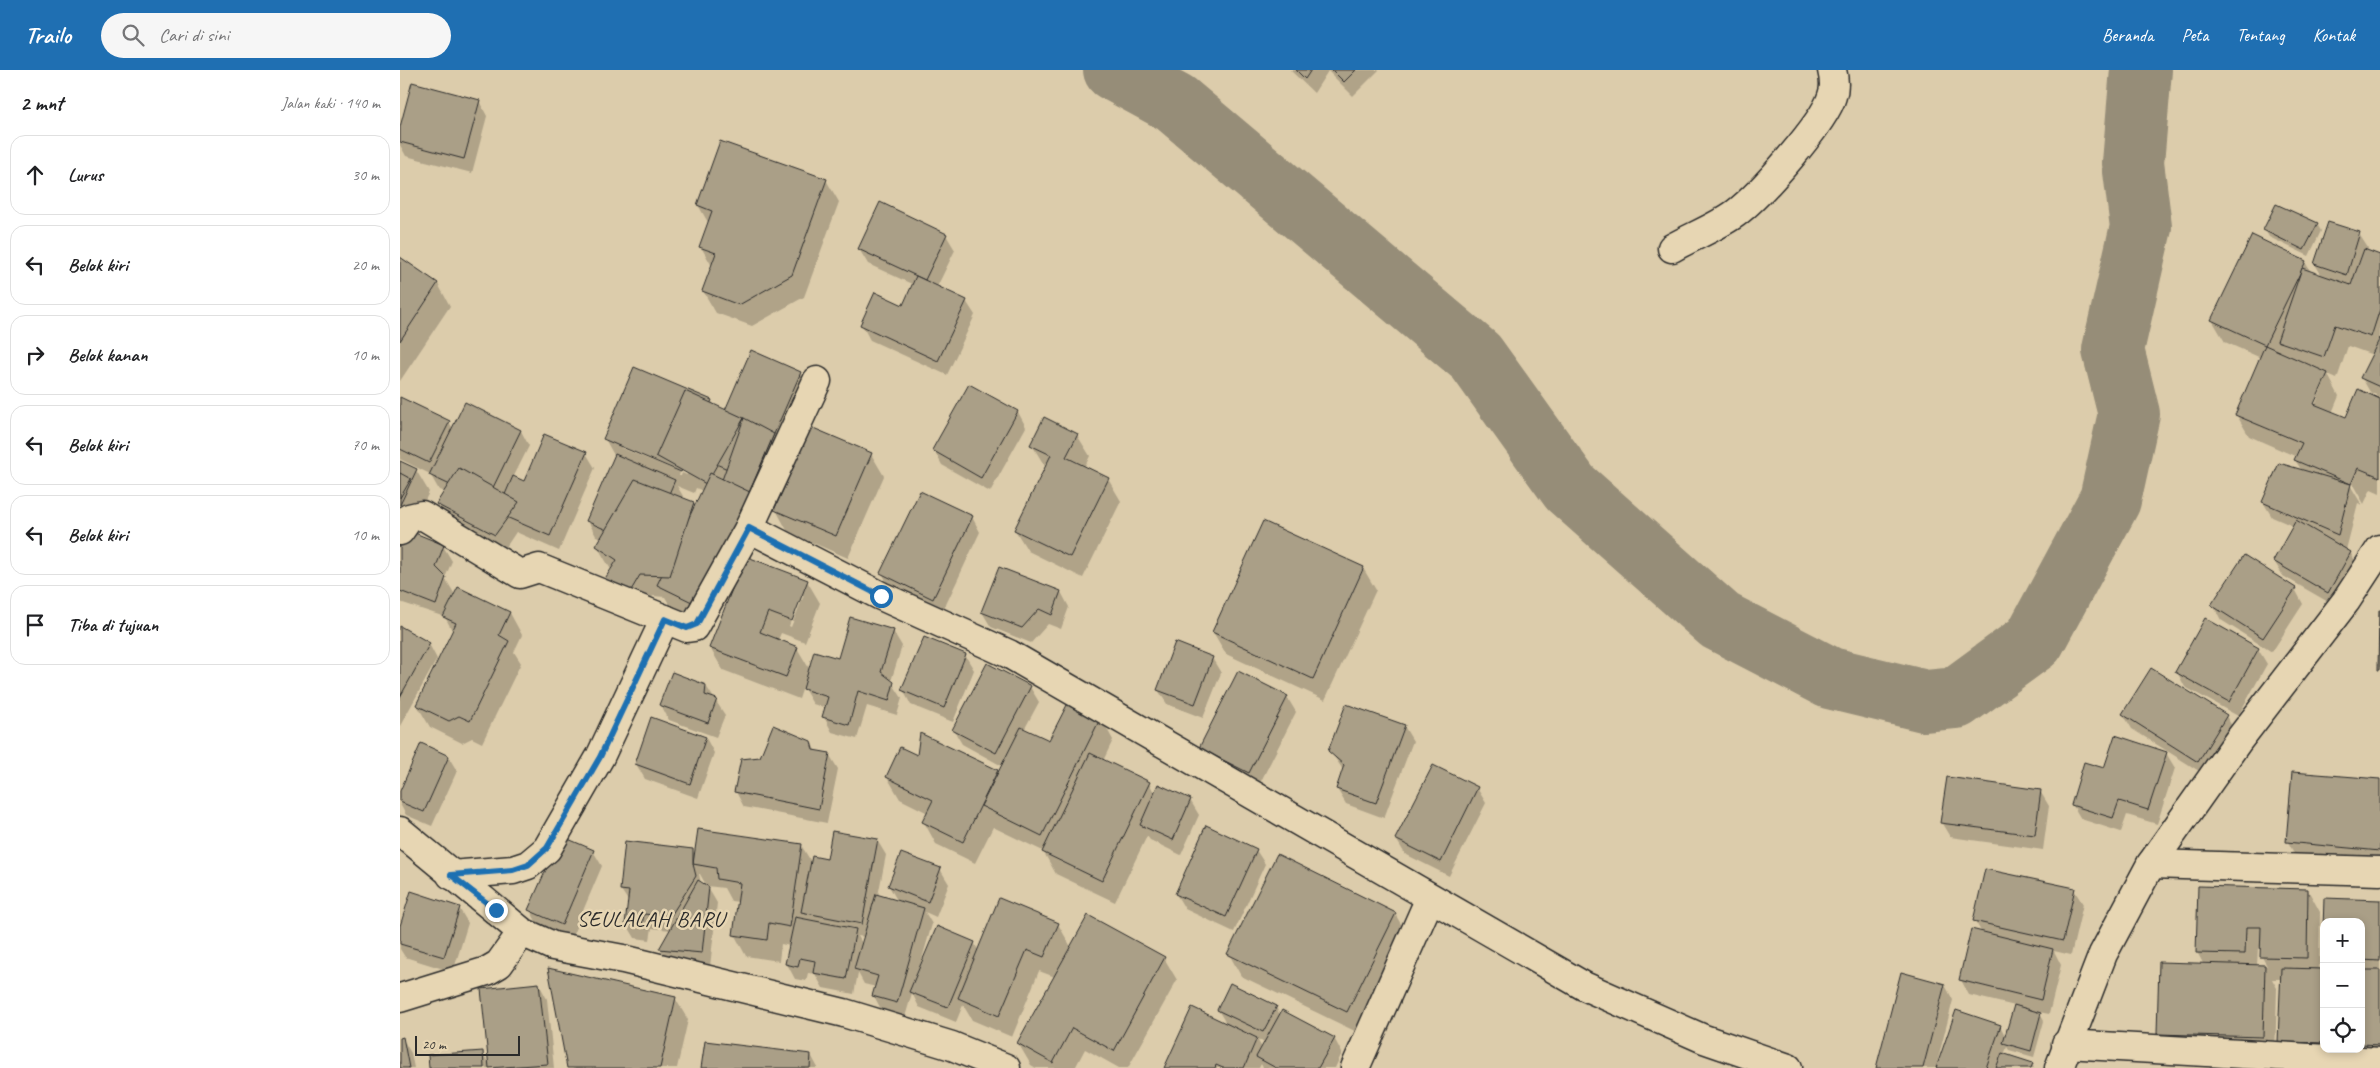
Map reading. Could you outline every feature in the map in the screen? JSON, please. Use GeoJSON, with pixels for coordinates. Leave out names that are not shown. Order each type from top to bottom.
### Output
{"type":"FeatureCollection","features":[{"type":"Feature","properties":{"kind":"street"},"geometry":{"type":"LineString","coordinates":[[1672,248],[1735,213],[1763,189],[1824,114],[1832,97],[1834,85],[1832,70]]}},
{"type":"Feature","properties":{"kind":"street"},"geometry":{"type":"LineString","coordinates":[[400,531],[410,518],[422,515],[520,574],[539,568],[687,628],[697,624],[749,528],[817,381]]}},
{"type":"Feature","properties":{"kind":"street"},"geometry":{"type":"LineString","coordinates":[[749,528],[881,596],[1009,654],[1584,986],[1704,1039],[1788,1068]]}},
{"type":"Feature","properties":{"kind":"street"},"geometry":{"type":"LineString","coordinates":[[2380,549],[2370,580],[2238,741],[2151,864],[2103,954],[2062,1056],[2380,1062]]}},
{"type":"Feature","properties":{"kind":"street"},"geometry":{"type":"LineString","coordinates":[[451,875],[513,870],[528,865],[547,848],[600,757],[665,619]]}},
{"type":"Feature","properties":{"kind":"street"},"geometry":{"type":"LineString","coordinates":[[400,831],[522,932],[553,946],[624,959],[844,1013],[952,1046],[1006,1068]]}},
{"type":"Feature","properties":{"kind":"street"},"geometry":{"type":"LineString","coordinates":[[2151,864],[2380,871]]}},
{"type":"Feature","properties":{"kind":"street"},"geometry":{"type":"LineString","coordinates":[[1354,1068],[1430,898]]}},
{"type":"Feature","properties":{"kind":"street"},"geometry":{"type":"LineString","coordinates":[[400,998],[487,971],[499,964],[522,932]]}},
{"type":"Feature","properties":{"kind":"building"},"geometry":{"type":"Polygon","coordinates":[[[1296,70],[1311,70],[1305,79],[1296,70]]]}},
{"type":"Feature","properties":{"kind":"building"},"geometry":{"type":"Polygon","coordinates":[[[1332,70],[1356,70],[1344,82],[1332,70]]]}},
{"type":"Feature","properties":{"kind":"building"},"geometry":{"type":"Polygon","coordinates":[[[412,82],[480,100],[464,159],[400,142],[400,127],[412,82]]]}},
{"type":"Feature","properties":{"kind":"building"},"geometry":{"type":"Polygon","coordinates":[[[720,141],[827,179],[792,275],[739,305],[702,291],[716,253],[699,247],[712,211],[697,205],[720,141]]]}},
{"type":"Feature","properties":{"kind":"building"},"geometry":{"type":"Polygon","coordinates":[[[880,202],[947,234],[925,280],[858,249],[880,202]]]}},
{"type":"Feature","properties":{"kind":"building"},"geometry":{"type":"Polygon","coordinates":[[[2276,204],[2318,223],[2304,250],[2263,230],[2276,204]]]}},
{"type":"Feature","properties":{"kind":"building"},"geometry":{"type":"Polygon","coordinates":[[[2328,222],[2360,232],[2347,275],[2314,264],[2328,222]]]}},
{"type":"Feature","properties":{"kind":"building"},"geometry":{"type":"Polygon","coordinates":[[[2252,235],[2306,261],[2265,345],[2211,320],[2252,235]]]}},
{"type":"Feature","properties":{"kind":"building"},"geometry":{"type":"Polygon","coordinates":[[[2364,249],[2380,255],[2380,309],[2371,337],[2335,325],[2324,357],[2277,341],[2302,268],[2351,285],[2364,249]]]}},
{"type":"Feature","properties":{"kind":"building"},"geometry":{"type":"Polygon","coordinates":[[[400,257],[438,283],[400,341],[400,257]]]}},
{"type":"Feature","properties":{"kind":"building"},"geometry":{"type":"Polygon","coordinates":[[[916,276],[967,300],[938,361],[860,325],[875,292],[903,305],[916,276]]]}},
{"type":"Feature","properties":{"kind":"building"},"geometry":{"type":"Polygon","coordinates":[[[2380,338],[2380,387],[2360,378],[2380,338]]]}},
{"type":"Feature","properties":{"kind":"building"},"geometry":{"type":"Polygon","coordinates":[[[2265,345],[2328,373],[2314,404],[2346,417],[2358,389],[2380,399],[2380,477],[2358,468],[2351,484],[2294,460],[2302,443],[2235,415],[2265,345]]]}},
{"type":"Feature","properties":{"kind":"building"},"geometry":{"type":"Polygon","coordinates":[[[751,350],[801,372],[754,480],[704,459],[751,350]]]}},
{"type":"Feature","properties":{"kind":"building"},"geometry":{"type":"Polygon","coordinates":[[[634,367],[712,400],[681,472],[603,439],[634,367]]]}},
{"type":"Feature","properties":{"kind":"building"},"geometry":{"type":"Polygon","coordinates":[[[969,384],[1018,411],[981,478],[932,450],[969,384]]]}},
{"type":"Feature","properties":{"kind":"building"},"geometry":{"type":"Polygon","coordinates":[[[685,391],[744,418],[706,484],[656,456],[685,391]]]}},
{"type":"Feature","properties":{"kind":"building"},"geometry":{"type":"Polygon","coordinates":[[[400,397],[450,421],[429,463],[400,449],[400,397]]]}},
{"type":"Feature","properties":{"kind":"building"},"geometry":{"type":"Polygon","coordinates":[[[465,402],[521,430],[486,502],[429,475],[465,402]]]}},
{"type":"Feature","properties":{"kind":"building"},"geometry":{"type":"Polygon","coordinates":[[[1044,417],[1078,434],[1066,457],[1109,478],[1070,557],[1014,530],[1051,455],[1030,445],[1044,417]]]}},
{"type":"Feature","properties":{"kind":"building"},"geometry":{"type":"Polygon","coordinates":[[[744,418],[774,434],[749,493],[722,480],[744,418]]]}},
{"type":"Feature","properties":{"kind":"building"},"geometry":{"type":"Polygon","coordinates":[[[811,427],[872,453],[836,536],[774,510],[811,427]]]}},
{"type":"Feature","properties":{"kind":"building"},"geometry":{"type":"Polygon","coordinates":[[[544,434],[587,452],[550,536],[497,513],[513,476],[524,481],[544,434]]]}},
{"type":"Feature","properties":{"kind":"building"},"geometry":{"type":"Polygon","coordinates":[[[615,454],[675,480],[646,547],[586,521],[615,454]]]}},
{"type":"Feature","properties":{"kind":"building"},"geometry":{"type":"Polygon","coordinates":[[[400,461],[417,469],[400,505],[400,461]]]}},
{"type":"Feature","properties":{"kind":"building"},"geometry":{"type":"Polygon","coordinates":[[[2279,463],[2351,484],[2338,535],[2262,502],[2279,463]]]}},
{"type":"Feature","properties":{"kind":"building"},"geometry":{"type":"Polygon","coordinates":[[[459,468],[519,502],[495,535],[436,504],[459,468]]]}},
{"type":"Feature","properties":{"kind":"building"},"geometry":{"type":"Polygon","coordinates":[[[400,473],[411,479],[400,498],[400,473]]]}},
{"type":"Feature","properties":{"kind":"building"},"geometry":{"type":"Polygon","coordinates":[[[710,473],[752,493],[698,605],[657,585],[710,473]]]}},
{"type":"Feature","properties":{"kind":"building"},"geometry":{"type":"Polygon","coordinates":[[[635,479],[694,502],[670,576],[640,575],[630,592],[604,580],[617,560],[596,546],[635,479]]]}},
{"type":"Feature","properties":{"kind":"building"},"geometry":{"type":"Polygon","coordinates":[[[920,491],[973,516],[933,599],[880,573],[920,491]]]}},
{"type":"Feature","properties":{"kind":"building"},"geometry":{"type":"Polygon","coordinates":[[[2296,520],[2351,552],[2328,593],[2273,561],[2296,520]]]}},
{"type":"Feature","properties":{"kind":"building"},"geometry":{"type":"Polygon","coordinates":[[[1263,521],[1364,567],[1313,679],[1212,632],[1263,521]]]}},
{"type":"Feature","properties":{"kind":"building"},"geometry":{"type":"Polygon","coordinates":[[[403,528],[444,545],[436,567],[446,577],[436,605],[400,591],[400,536],[403,528]]]}},
{"type":"Feature","properties":{"kind":"building"},"geometry":{"type":"Polygon","coordinates":[[[2244,555],[2296,588],[2263,638],[2211,605],[2244,555]]]}},
{"type":"Feature","properties":{"kind":"building"},"geometry":{"type":"Polygon","coordinates":[[[745,556],[808,580],[792,621],[768,612],[760,632],[798,647],[786,677],[709,648],[745,556]]]}},
{"type":"Feature","properties":{"kind":"building"},"geometry":{"type":"Polygon","coordinates":[[[999,567],[1061,591],[1052,615],[1039,609],[1022,628],[981,612],[999,567]]]}},
{"type":"Feature","properties":{"kind":"building"},"geometry":{"type":"Polygon","coordinates":[[[458,587],[510,612],[499,635],[509,641],[470,721],[459,716],[449,721],[416,705],[456,623],[443,617],[458,587]]]}},
{"type":"Feature","properties":{"kind":"building"},"geometry":{"type":"Polygon","coordinates":[[[2379,610],[2380,670],[2378,670],[2379,610]]]}},
{"type":"Feature","properties":{"kind":"building"},"geometry":{"type":"Polygon","coordinates":[[[850,617],[894,630],[881,672],[894,682],[889,701],[858,691],[849,725],[822,717],[828,697],[803,689],[814,651],[838,658],[850,617]]]}},
{"type":"Feature","properties":{"kind":"building"},"geometry":{"type":"Polygon","coordinates":[[[2205,618],[2259,648],[2229,702],[2175,672],[2205,618]]]}},
{"type":"Feature","properties":{"kind":"building"},"geometry":{"type":"Polygon","coordinates":[[[400,626],[430,643],[400,697],[400,626]]]}},
{"type":"Feature","properties":{"kind":"building"},"geometry":{"type":"Polygon","coordinates":[[[924,637],[966,654],[944,708],[901,690],[924,637]]]}},
{"type":"Feature","properties":{"kind":"building"},"geometry":{"type":"Polygon","coordinates":[[[1175,642],[1213,657],[1195,704],[1157,690],[1175,642]]]}},
{"type":"Feature","properties":{"kind":"building"},"geometry":{"type":"Polygon","coordinates":[[[987,663],[1031,686],[996,753],[952,730],[987,663]]]}},
{"type":"Feature","properties":{"kind":"building"},"geometry":{"type":"Polygon","coordinates":[[[2151,668],[2227,715],[2198,762],[2122,714],[2151,668]]]}},
{"type":"Feature","properties":{"kind":"building"},"geometry":{"type":"Polygon","coordinates":[[[1238,671],[1288,696],[1249,773],[1199,748],[1238,671]]]}},
{"type":"Feature","properties":{"kind":"building"},"geometry":{"type":"Polygon","coordinates":[[[672,672],[706,685],[705,695],[717,699],[708,723],[659,705],[672,672]]]}},
{"type":"Feature","properties":{"kind":"building"},"geometry":{"type":"Polygon","coordinates":[[[1069,701],[1101,717],[1042,836],[981,806],[1021,727],[1049,740],[1069,701]]]}},
{"type":"Feature","properties":{"kind":"building"},"geometry":{"type":"Polygon","coordinates":[[[1346,704],[1405,725],[1376,803],[1336,789],[1344,765],[1328,751],[1346,704]]]}},
{"type":"Feature","properties":{"kind":"building"},"geometry":{"type":"Polygon","coordinates":[[[651,717],[706,737],[690,784],[635,764],[651,717]]]}},
{"type":"Feature","properties":{"kind":"building"},"geometry":{"type":"Polygon","coordinates":[[[773,725],[811,741],[813,750],[830,753],[819,809],[734,792],[741,759],[760,757],[773,725]]]}},
{"type":"Feature","properties":{"kind":"building"},"geometry":{"type":"Polygon","coordinates":[[[920,733],[998,770],[963,842],[922,822],[933,800],[886,777],[900,747],[917,755],[920,733]]]}},
{"type":"Feature","properties":{"kind":"building"},"geometry":{"type":"Polygon","coordinates":[[[2115,735],[2167,752],[2148,810],[2119,801],[2113,818],[2071,805],[2084,762],[2104,768],[2115,735]]]}},
{"type":"Feature","properties":{"kind":"building"},"geometry":{"type":"Polygon","coordinates":[[[421,743],[449,756],[424,812],[400,802],[400,791],[421,743]]]}},
{"type":"Feature","properties":{"kind":"building"},"geometry":{"type":"Polygon","coordinates":[[[1090,753],[1150,782],[1102,881],[1042,852],[1090,753]]]}},
{"type":"Feature","properties":{"kind":"building"},"geometry":{"type":"Polygon","coordinates":[[[1433,765],[1478,787],[1441,862],[1395,839],[1433,765]]]}},
{"type":"Feature","properties":{"kind":"building"},"geometry":{"type":"Polygon","coordinates":[[[2292,772],[2380,779],[2380,851],[2286,842],[2292,772]]]}},
{"type":"Feature","properties":{"kind":"building"},"geometry":{"type":"Polygon","coordinates":[[[1947,777],[2041,790],[2035,835],[1940,823],[1947,777]]]}},
{"type":"Feature","properties":{"kind":"building"},"geometry":{"type":"Polygon","coordinates":[[[1158,784],[1191,799],[1173,840],[1140,825],[1158,784]]]}},
{"type":"Feature","properties":{"kind":"building"},"geometry":{"type":"Polygon","coordinates":[[[1206,825],[1257,849],[1226,917],[1175,894],[1206,825]]]}},
{"type":"Feature","properties":{"kind":"building"},"geometry":{"type":"Polygon","coordinates":[[[698,829],[802,844],[790,927],[769,923],[767,940],[733,935],[740,883],[717,879],[716,868],[693,864],[698,829]]]}},
{"type":"Feature","properties":{"kind":"building"},"geometry":{"type":"Polygon","coordinates":[[[832,831],[878,839],[862,924],[801,912],[812,856],[827,859],[832,831]]]}},
{"type":"Feature","properties":{"kind":"building"},"geometry":{"type":"Polygon","coordinates":[[[561,836],[594,850],[562,925],[528,910],[561,836]]]}},
{"type":"Feature","properties":{"kind":"building"},"geometry":{"type":"Polygon","coordinates":[[[625,841],[693,849],[693,864],[696,876],[670,917],[644,914],[642,925],[625,924],[629,891],[620,890],[625,841]]]}},
{"type":"Feature","properties":{"kind":"building"},"geometry":{"type":"Polygon","coordinates":[[[901,853],[941,868],[928,902],[888,886],[901,853]]]}},
{"type":"Feature","properties":{"kind":"building"},"geometry":{"type":"Polygon","coordinates":[[[1277,854],[1396,913],[1347,1012],[1227,954],[1277,854]]]}},
{"type":"Feature","properties":{"kind":"building"},"geometry":{"type":"Polygon","coordinates":[[[1985,869],[2075,888],[2063,941],[1973,921],[1985,869]]]}},
{"type":"Feature","properties":{"kind":"building"},"geometry":{"type":"Polygon","coordinates":[[[698,880],[709,887],[702,953],[659,949],[698,880]]]}},
{"type":"Feature","properties":{"kind":"building"},"geometry":{"type":"Polygon","coordinates":[[[2198,886],[2308,889],[2307,958],[2260,957],[2261,927],[2246,927],[2245,954],[2196,953],[2198,886]]]}},
{"type":"Feature","properties":{"kind":"building"},"geometry":{"type":"Polygon","coordinates":[[[411,891],[460,907],[444,957],[400,944],[400,926],[411,891]]]}},
{"type":"Feature","properties":{"kind":"building"},"geometry":{"type":"Polygon","coordinates":[[[876,894],[924,908],[897,1003],[872,996],[878,976],[854,969],[876,894]]]}},
{"type":"Feature","properties":{"kind":"building"},"geometry":{"type":"Polygon","coordinates":[[[999,898],[1059,923],[1044,957],[1027,950],[999,1016],[958,998],[999,898]]]}},
{"type":"Feature","properties":{"kind":"building"},"geometry":{"type":"Polygon","coordinates":[[[2324,898],[2380,900],[2380,961],[2365,960],[2365,918],[2323,918],[2324,898]]]}},
{"type":"Feature","properties":{"kind":"building"},"geometry":{"type":"Polygon","coordinates":[[[1088,915],[1165,957],[1114,1051],[1072,1028],[1053,1063],[1017,1043],[1088,915]]]}},
{"type":"Feature","properties":{"kind":"building"},"geometry":{"type":"Polygon","coordinates":[[[795,917],[856,929],[846,979],[813,973],[815,961],[800,958],[798,967],[785,964],[795,917]]]}},
{"type":"Feature","properties":{"kind":"building"},"geometry":{"type":"Polygon","coordinates":[[[937,926],[975,942],[948,1007],[909,992],[937,926]]]}},
{"type":"Feature","properties":{"kind":"building"},"geometry":{"type":"Polygon","coordinates":[[[1971,929],[2053,949],[2041,1000],[1959,980],[1971,929]]]}},
{"type":"Feature","properties":{"kind":"building"},"geometry":{"type":"Polygon","coordinates":[[[2159,962],[2265,965],[2263,1037],[2157,1034],[2159,962]]]}},
{"type":"Feature","properties":{"kind":"building"},"geometry":{"type":"Polygon","coordinates":[[[548,968],[676,997],[660,1068],[567,1068],[548,968]]]}},
{"type":"Feature","properties":{"kind":"building"},"geometry":{"type":"Polygon","coordinates":[[[2281,968],[2320,969],[2320,1043],[2278,1042],[2281,968]]]}},
{"type":"Feature","properties":{"kind":"building"},"geometry":{"type":"Polygon","coordinates":[[[2365,970],[2380,970],[2380,1045],[2365,1044],[2365,970]]]}},
{"type":"Feature","properties":{"kind":"building"},"geometry":{"type":"Polygon","coordinates":[[[1901,972],[1945,984],[1923,1068],[1876,1068],[1901,972]]]}},
{"type":"Feature","properties":{"kind":"building"},"geometry":{"type":"Polygon","coordinates":[[[539,983],[548,1064],[489,1068],[481,989],[539,983]]]}},
{"type":"Feature","properties":{"kind":"building"},"geometry":{"type":"Polygon","coordinates":[[[1230,983],[1277,1006],[1263,1032],[1217,1010],[1230,983]]]}},
{"type":"Feature","properties":{"kind":"building"},"geometry":{"type":"Polygon","coordinates":[[[2014,1005],[2041,1013],[2031,1051],[2003,1043],[2014,1005]]]}},
{"type":"Feature","properties":{"kind":"building"},"geometry":{"type":"Polygon","coordinates":[[[1192,1007],[1257,1038],[1244,1068],[1223,1068],[1216,1065],[1215,1068],[1164,1068],[1192,1007]]]}},
{"type":"Feature","properties":{"kind":"building"},"geometry":{"type":"Polygon","coordinates":[[[1282,1010],[1335,1038],[1318,1068],[1276,1068],[1256,1057],[1282,1010]]]}},
{"type":"Feature","properties":{"kind":"building"},"geometry":{"type":"Polygon","coordinates":[[[1956,1010],[2001,1025],[1986,1068],[1936,1068],[1956,1010]]]}},
{"type":"Feature","properties":{"kind":"building"},"geometry":{"type":"Polygon","coordinates":[[[403,1037],[409,1068],[400,1068],[400,1038],[403,1037]]]}},
{"type":"Feature","properties":{"kind":"building"},"geometry":{"type":"Polygon","coordinates":[[[705,1041],[811,1054],[810,1068],[701,1068],[705,1041]]]}},
{"type":"Feature","properties":{"kind":"building"},"geometry":{"type":"Polygon","coordinates":[[[483,1051],[484,1068],[429,1068],[428,1055],[483,1051]]]}},
{"type":"Feature","properties":{"kind":"building"},"geometry":{"type":"Polygon","coordinates":[[[2002,1053],[2033,1063],[2031,1068],[1996,1068],[2002,1053]]]}},
{"type":"Feature","properties":{"kind":"waterway"},"geometry":{"type":"LineString","coordinates":[[1114,70],[1175,103],[1476,357],[1570,488],[1720,621],[1830,678],[1925,701],[1956,698],[2034,641],[2110,500],[2129,414],[2113,350],[2141,227],[2133,163],[2141,70]]}},
{"type":"Feature","properties":{"kind":"district","name":"SEULALAH BARU"},"geometry":{"type":"Point","coordinates":[651,918]}},
{"type":"Feature","properties":{"kind":"route"},"geometry":{"type":"LineString","coordinates":[[496,910],[451,875],[513,870],[528,865],[547,848],[600,757],[665,619],[687,628],[694,627],[697,624],[749,528],[881,596]]}}]}
